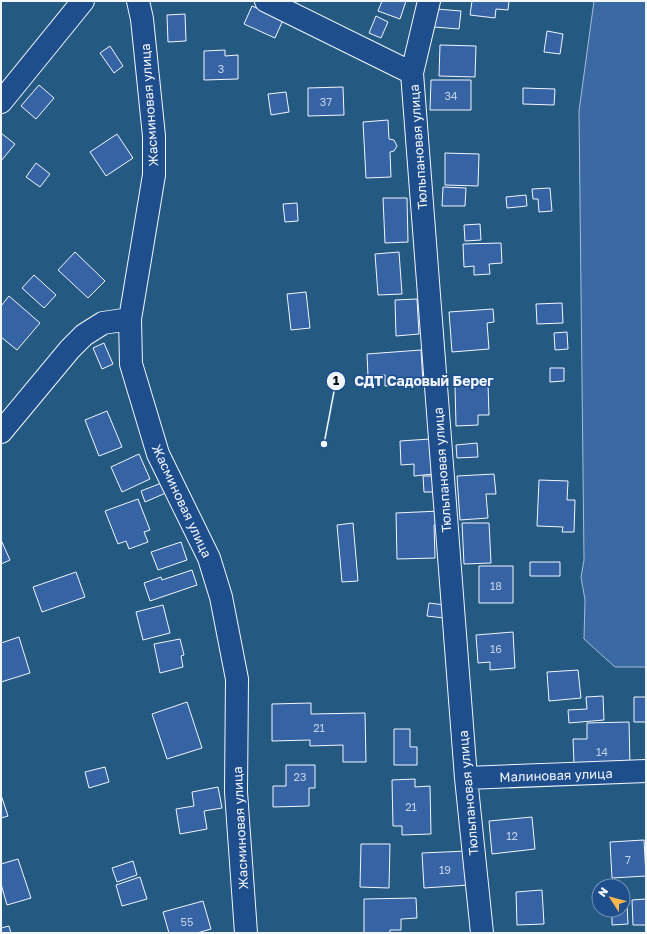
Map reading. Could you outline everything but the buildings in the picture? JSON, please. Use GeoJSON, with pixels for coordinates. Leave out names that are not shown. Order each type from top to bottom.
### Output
{"type":"FeatureCollection","features":[{"type":"Feature","properties":{"kind":"street"},"geometry":{"type":"LineString","coordinates":[[1,102],[83,1]]}},
{"type":"Feature","properties":{"kind":"street","name":"Жасминовая улица"},"geometry":{"type":"LineString","coordinates":[[138,1],[142,19],[153,128],[154,175],[130,320],[131,364],[158,454],[209,558],[221,597],[237,679],[236,792],[246,933]]}},
{"type":"Feature","properties":{"kind":"street","name":"Тюльпановая улица"},"geometry":{"type":"LineString","coordinates":[[266,1],[412,73],[466,778],[482,933]]}},
{"type":"Feature","properties":{"kind":"street"},"geometry":{"type":"LineString","coordinates":[[412,73],[429,1]]}},
{"type":"Feature","properties":{"kind":"street"},"geometry":{"type":"LineString","coordinates":[[1,432],[84,335],[103,323],[130,320]]}},
{"type":"Feature","properties":{"kind":"street","name":"Малиновая улица"},"geometry":{"type":"LineString","coordinates":[[466,778],[646,772]]}},
{"type":"Feature","properties":{"kind":"shaded area"},"geometry":{"type":"Polygon","coordinates":[[[1,1],[646,1],[646,933],[1,933],[1,1]]]}},
{"type":"Feature","properties":{"kind":"shaded area"},"geometry":{"type":"Polygon","coordinates":[[[594,1],[646,1],[646,667],[615,667],[584,639],[585,600],[581,577],[584,560],[579,111],[594,1]]]}},
{"type":"Feature","properties":{"kind":"place","name":"СДТ Садовый Берег"},"geometry":{"type":"Point","coordinates":[324,444]}}]}
